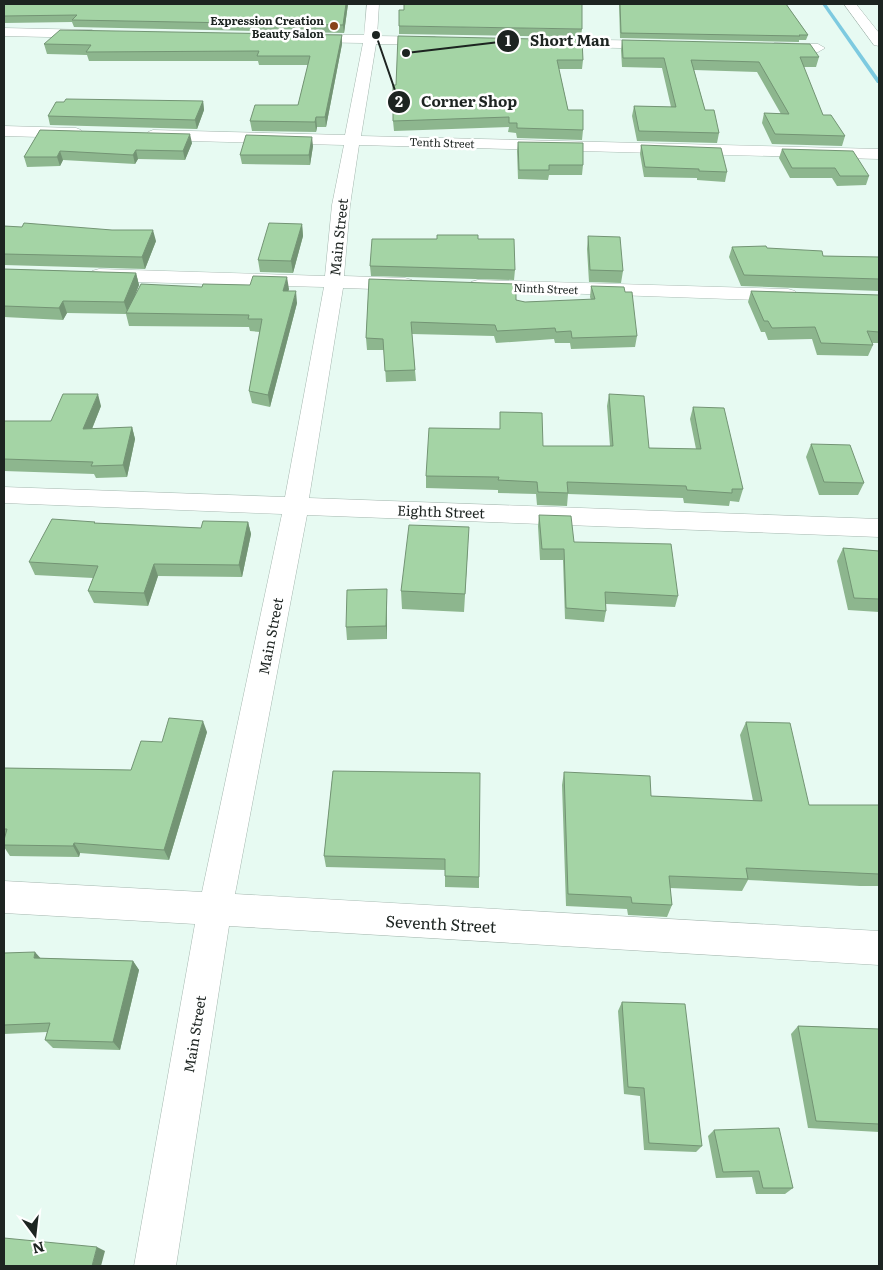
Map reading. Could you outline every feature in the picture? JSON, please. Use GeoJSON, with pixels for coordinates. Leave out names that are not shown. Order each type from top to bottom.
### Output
{"type":"FeatureCollection","features":[{"type":"Feature","properties":{"kind":"street","name":"Main Street"},"geometry":{"type":"LineString","coordinates":[[155,1266],[215,910],[296,506],[334,282],[341,205],[370,39],[373,4]]}},
{"type":"Feature","properties":{"kind":"street"},"geometry":{"type":"LineString","coordinates":[[850,4],[879,42]]}},
{"type":"Feature","properties":{"kind":"street"},"geometry":{"type":"LineString","coordinates":[[4,32],[103,34]]}},
{"type":"Feature","properties":{"kind":"street"},"geometry":{"type":"LineString","coordinates":[[291,38],[450,41]]}},
{"type":"Feature","properties":{"kind":"street"},"geometry":{"type":"LineString","coordinates":[[529,42],[669,45]]}},
{"type":"Feature","properties":{"kind":"street"},"geometry":{"type":"LineString","coordinates":[[759,47],[818,48]]}},
{"type":"Feature","properties":{"kind":"street"},"geometry":{"type":"LineString","coordinates":[[4,131],[93,133]]}},
{"type":"Feature","properties":{"kind":"street","name":"Tenth Street"},"geometry":{"type":"LineString","coordinates":[[133,134],[879,154]]}},
{"type":"Feature","properties":{"kind":"street"},"geometry":{"type":"LineString","coordinates":[[81,275],[423,284]]}},
{"type":"Feature","properties":{"kind":"street","name":"Ninth Street"},"geometry":{"type":"LineString","coordinates":[[463,286],[810,296]]}},
{"type":"Feature","properties":{"kind":"street","name":"Eighth Street"},"geometry":{"type":"LineString","coordinates":[[4,495],[879,528]]}},
{"type":"Feature","properties":{"kind":"street","name":"Seventh Street"},"geometry":{"type":"LineString","coordinates":[[4,897],[879,948]]}},
{"type":"Feature","properties":{"kind":"building"},"geometry":{"type":"Polygon","coordinates":[[[4,4],[346,4],[343,25],[72,20],[77,15],[4,16],[4,4]]]}},
{"type":"Feature","properties":{"kind":"building"},"geometry":{"type":"Polygon","coordinates":[[[404,4],[582,4],[582,29],[399,26],[399,10],[404,10],[404,4]]]}},
{"type":"Feature","properties":{"kind":"building"},"geometry":{"type":"Polygon","coordinates":[[[620,4],[786,4],[808,35],[621,33],[620,4]]]}},
{"type":"Feature","properties":{"kind":"building"},"geometry":{"type":"Polygon","coordinates":[[[60,30],[342,35],[325,117],[316,117],[315,122],[250,121],[255,105],[298,105],[310,56],[257,56],[259,51],[86,52],[91,45],[44,44],[60,30]]]}},
{"type":"Feature","properties":{"kind":"building"},"geometry":{"type":"Polygon","coordinates":[[[398,36],[582,40],[583,60],[557,60],[568,110],[583,110],[583,130],[517,128],[517,123],[509,123],[509,117],[393,121],[393,85],[396,85],[398,36]]]}},
{"type":"Feature","properties":{"kind":"building"},"geometry":{"type":"Polygon","coordinates":[[[622,40],[810,44],[819,57],[800,57],[823,115],[831,115],[845,136],[775,134],[764,113],[789,114],[759,62],[691,60],[705,110],[714,110],[719,133],[639,131],[634,106],[676,107],[664,58],[623,58],[622,40]]]}},
{"type":"Feature","properties":{"kind":"building"},"geometry":{"type":"Polygon","coordinates":[[[66,99],[203,101],[195,120],[48,116],[56,102],[64,102],[66,99]]]}},
{"type":"Feature","properties":{"kind":"building"},"geometry":{"type":"Polygon","coordinates":[[[40,130],[190,134],[183,151],[136,150],[133,155],[60,151],[57,157],[24,157],[40,130]]]}},
{"type":"Feature","properties":{"kind":"building"},"geometry":{"type":"Polygon","coordinates":[[[246,135],[312,137],[309,155],[240,155],[246,135]]]}},
{"type":"Feature","properties":{"kind":"building"},"geometry":{"type":"Polygon","coordinates":[[[518,142],[583,143],[583,165],[549,165],[549,170],[519,170],[518,142]]]}},
{"type":"Feature","properties":{"kind":"building"},"geometry":{"type":"Polygon","coordinates":[[[641,145],[721,148],[727,172],[645,167],[641,145]]]}},
{"type":"Feature","properties":{"kind":"building"},"geometry":{"type":"Polygon","coordinates":[[[782,149],[853,151],[869,176],[840,176],[835,168],[792,168],[782,149]]]}},
{"type":"Feature","properties":{"kind":"building"},"geometry":{"type":"Polygon","coordinates":[[[24,223],[112,230],[153,230],[142,257],[4,254],[4,226],[22,227],[24,223]]]}},
{"type":"Feature","properties":{"kind":"building"},"geometry":{"type":"Polygon","coordinates":[[[269,223],[302,224],[291,261],[258,260],[269,223]]]}},
{"type":"Feature","properties":{"kind":"building"},"geometry":{"type":"Polygon","coordinates":[[[437,235],[478,235],[478,239],[514,239],[515,270],[370,266],[372,239],[437,239],[437,235]]]}},
{"type":"Feature","properties":{"kind":"building"},"geometry":{"type":"Polygon","coordinates":[[[588,236],[620,237],[623,271],[590,270],[588,236]]]}},
{"type":"Feature","properties":{"kind":"building"},"geometry":{"type":"Polygon","coordinates":[[[766,246],[767,248],[822,251],[823,256],[879,257],[879,279],[744,275],[732,247],[766,246]]]}},
{"type":"Feature","properties":{"kind":"building"},"geometry":{"type":"Polygon","coordinates":[[[4,269],[136,273],[124,302],[63,301],[59,308],[4,306],[4,269]]]}},
{"type":"Feature","properties":{"kind":"building"},"geometry":{"type":"Polygon","coordinates":[[[253,276],[287,277],[283,291],[296,291],[268,395],[249,391],[262,319],[248,319],[249,315],[126,313],[141,284],[202,287],[203,284],[250,285],[253,276]]]}},
{"type":"Feature","properties":{"kind":"building"},"geometry":{"type":"Polygon","coordinates":[[[369,279],[516,284],[516,300],[525,302],[595,299],[591,286],[624,287],[625,292],[632,292],[637,336],[572,338],[571,331],[556,332],[555,328],[497,331],[495,325],[411,322],[415,370],[385,371],[383,339],[366,338],[369,279]]]}},
{"type":"Feature","properties":{"kind":"building"},"geometry":{"type":"Polygon","coordinates":[[[751,291],[879,295],[879,332],[867,331],[873,345],[821,343],[815,327],[772,328],[768,321],[764,321],[751,291]]]}},
{"type":"Feature","properties":{"kind":"building"},"geometry":{"type":"Polygon","coordinates":[[[63,394],[98,394],[83,429],[132,427],[123,465],[91,466],[93,462],[4,459],[4,421],[51,421],[63,394]]]}},
{"type":"Feature","properties":{"kind":"building"},"geometry":{"type":"Polygon","coordinates":[[[609,394],[644,396],[649,448],[701,449],[693,407],[724,408],[743,489],[732,489],[732,493],[687,490],[686,486],[567,482],[568,493],[538,492],[537,482],[498,480],[499,477],[426,476],[429,428],[500,429],[500,412],[542,413],[543,446],[613,446],[609,394]]]}},
{"type":"Feature","properties":{"kind":"building"},"geometry":{"type":"Polygon","coordinates":[[[811,444],[850,445],[864,483],[824,482],[811,444]]]}},
{"type":"Feature","properties":{"kind":"building"},"geometry":{"type":"Polygon","coordinates":[[[539,515],[571,516],[574,542],[671,544],[678,596],[605,592],[606,611],[566,608],[564,549],[542,549],[539,515]]]}},
{"type":"Feature","properties":{"kind":"building"},"geometry":{"type":"Polygon","coordinates":[[[52,519],[201,528],[203,521],[248,522],[239,565],[154,564],[144,593],[88,591],[98,566],[29,562],[52,519]]]}},
{"type":"Feature","properties":{"kind":"building"},"geometry":{"type":"Polygon","coordinates":[[[409,525],[469,527],[465,594],[401,591],[409,525]]]}},
{"type":"Feature","properties":{"kind":"building"},"geometry":{"type":"Polygon","coordinates":[[[843,548],[879,551],[879,599],[854,598],[843,548]]]}},
{"type":"Feature","properties":{"kind":"building"},"geometry":{"type":"Polygon","coordinates":[[[387,589],[386,626],[346,627],[347,590],[387,589]]]}},
{"type":"Feature","properties":{"kind":"building"},"geometry":{"type":"Polygon","coordinates":[[[169,718],[203,721],[164,850],[74,843],[73,846],[4,845],[7,829],[4,829],[4,768],[131,770],[141,741],[162,742],[169,718]]]}},
{"type":"Feature","properties":{"kind":"building"},"geometry":{"type":"Polygon","coordinates":[[[746,722],[790,723],[809,805],[879,805],[879,874],[746,868],[748,879],[669,876],[672,905],[632,903],[631,897],[568,894],[564,772],[650,776],[651,796],[762,801],[746,722]]]}},
{"type":"Feature","properties":{"kind":"building"},"geometry":{"type":"Polygon","coordinates":[[[333,771],[480,773],[479,877],[445,876],[445,859],[324,856],[333,771]]]}},
{"type":"Feature","properties":{"kind":"building"},"geometry":{"type":"Polygon","coordinates":[[[35,952],[34,958],[133,961],[113,1042],[45,1040],[50,1023],[4,1025],[4,953],[35,952]]]}},
{"type":"Feature","properties":{"kind":"building"},"geometry":{"type":"Polygon","coordinates":[[[622,1002],[685,1004],[702,1146],[649,1143],[644,1088],[628,1087],[622,1002]]]}},
{"type":"Feature","properties":{"kind":"building"},"geometry":{"type":"Polygon","coordinates":[[[798,1026],[879,1029],[879,1124],[816,1121],[798,1026]]]}},
{"type":"Feature","properties":{"kind":"building"},"geometry":{"type":"Polygon","coordinates":[[[779,1128],[793,1188],[763,1188],[759,1171],[723,1172],[714,1130],[779,1128]]]}},
{"type":"Feature","properties":{"kind":"building"},"geometry":{"type":"Polygon","coordinates":[[[4,1238],[97,1247],[92,1266],[4,1266],[4,1238]]]}},
{"type":"Feature","properties":{"kind":"waterway"},"geometry":{"type":"LineString","coordinates":[[824,4],[879,82]]}},
{"type":"Feature","properties":{"kind":"place","name":"Expression Creation Beauty Salon"},"geometry":{"type":"Point","coordinates":[334,26]}},
{"type":"Feature","properties":{"kind":"place","name":"Corner Shop"},"geometry":{"type":"Point","coordinates":[376,35]}},
{"type":"Feature","properties":{"kind":"place","name":"Short Man"},"geometry":{"type":"Point","coordinates":[406,53]}}]}
